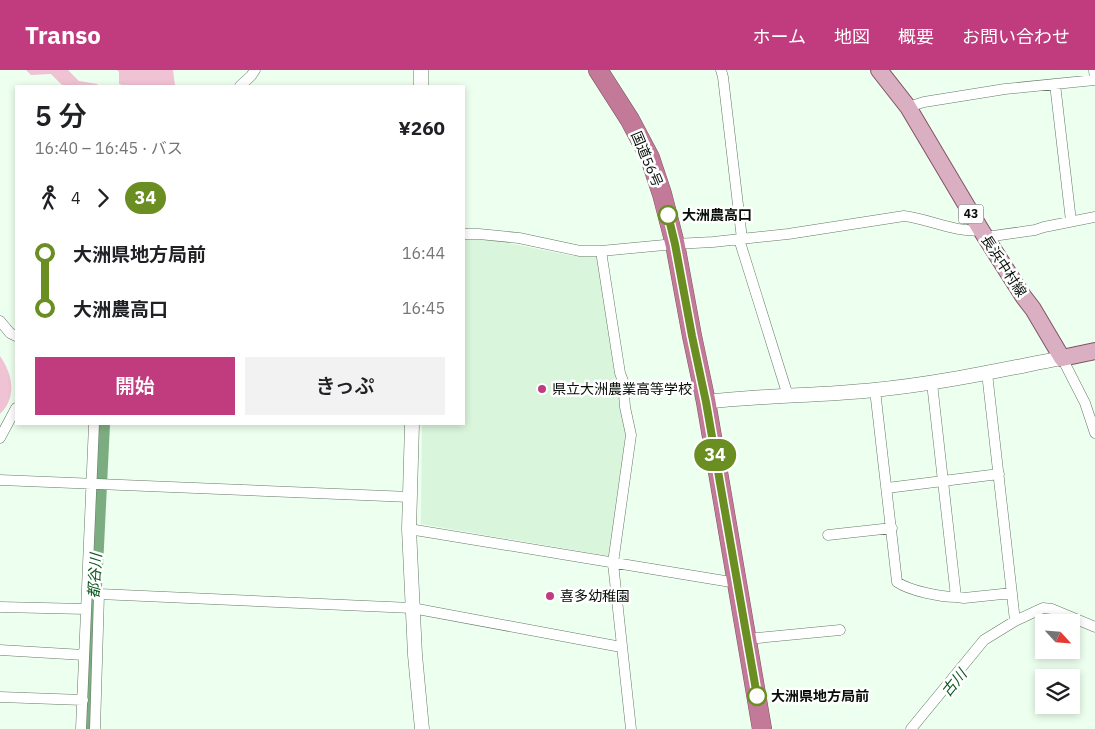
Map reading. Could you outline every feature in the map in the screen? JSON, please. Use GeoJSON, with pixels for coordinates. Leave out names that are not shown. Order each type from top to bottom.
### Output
{"type":"FeatureCollection","features":[{"type":"Feature","properties":{"kind":"highway","name":"国道56号"},"geometry":{"type":"LineString","coordinates":[[598,70],[630,120],[650,158],[675,244],[706,402],[762,729]]}},
{"type":"Feature","properties":{"kind":"main road","name":"長浜中村線"},"geometry":{"type":"LineString","coordinates":[[879,70],[908,108],[1062,358]]}},
{"type":"Feature","properties":{"kind":"main road"},"geometry":{"type":"LineString","coordinates":[[1062,358],[1095,351]]}},
{"type":"Feature","properties":{"kind":"street"},"geometry":{"type":"LineString","coordinates":[[241,85],[255,70]]}},
{"type":"Feature","properties":{"kind":"street"},"geometry":{"type":"LineString","coordinates":[[420,85],[421,70]]}},
{"type":"Feature","properties":{"kind":"street"},"geometry":{"type":"LineString","coordinates":[[908,108],[924,102],[1006,89],[1095,80],[1094,70]]}},
{"type":"Feature","properties":{"kind":"street"},"geometry":{"type":"LineString","coordinates":[[724,71],[740,239],[788,396]]}},
{"type":"Feature","properties":{"kind":"street"},"geometry":{"type":"LineString","coordinates":[[1056,84],[1071,221]]}},
{"type":"Feature","properties":{"kind":"street"},"geometry":{"type":"LineString","coordinates":[[465,234],[519,238],[580,251],[601,251],[788,234],[904,216],[984,234],[1035,230],[1095,217]]}},
{"type":"Feature","properties":{"kind":"street"},"geometry":{"type":"LineString","coordinates":[[601,251],[631,435],[613,562],[631,729]]}},
{"type":"Feature","properties":{"kind":"street"},"geometry":{"type":"LineString","coordinates":[[0,322],[15,336]]}},
{"type":"Feature","properties":{"kind":"street"},"geometry":{"type":"LineString","coordinates":[[706,402],[734,398],[875,390],[932,383],[1062,358],[1084,403],[1095,433]]}},
{"type":"Feature","properties":{"kind":"street"},"geometry":{"type":"LineString","coordinates":[[987,373],[1015,621]]}},
{"type":"Feature","properties":{"kind":"street"},"geometry":{"type":"LineString","coordinates":[[932,383],[956,597]]}},
{"type":"Feature","properties":{"kind":"street"},"geometry":{"type":"LineString","coordinates":[[875,390],[897,582],[903,586],[950,597],[964,598],[1012,593]]}},
{"type":"Feature","properties":{"kind":"street"},"geometry":{"type":"LineString","coordinates":[[0,438],[15,410]]}},
{"type":"Feature","properties":{"kind":"street"},"geometry":{"type":"LineString","coordinates":[[94,425],[96,485],[93,594],[95,729]]}},
{"type":"Feature","properties":{"kind":"street"},"geometry":{"type":"LineString","coordinates":[[412,425],[410,529],[412,608],[422,729]]}},
{"type":"Feature","properties":{"kind":"street"},"geometry":{"type":"LineString","coordinates":[[887,488],[999,474]]}},
{"type":"Feature","properties":{"kind":"street"},"geometry":{"type":"LineString","coordinates":[[0,480],[410,497]]}},
{"type":"Feature","properties":{"kind":"street"},"geometry":{"type":"LineString","coordinates":[[828,535],[892,528]]}},
{"type":"Feature","properties":{"kind":"street"},"geometry":{"type":"LineString","coordinates":[[410,529],[737,583]]}},
{"type":"Feature","properties":{"kind":"street"},"geometry":{"type":"LineString","coordinates":[[93,594],[412,608],[621,647]]}},
{"type":"Feature","properties":{"kind":"street"},"geometry":{"type":"LineString","coordinates":[[81,729],[86,609],[93,594]]}},
{"type":"Feature","properties":{"kind":"street"},"geometry":{"type":"LineString","coordinates":[[0,606],[86,609]]}},
{"type":"Feature","properties":{"kind":"street"},"geometry":{"type":"LineString","coordinates":[[912,729],[984,640],[1015,621],[1044,608],[1052,609],[1095,627]]}},
{"type":"Feature","properties":{"kind":"street"},"geometry":{"type":"LineString","coordinates":[[747,639],[840,630]]}},
{"type":"Feature","properties":{"kind":"street"},"geometry":{"type":"LineString","coordinates":[[0,650],[84,655]]}},
{"type":"Feature","properties":{"kind":"street"},"geometry":{"type":"LineString","coordinates":[[0,697],[82,700]]}},
{"type":"Feature","properties":{"kind":"shaded area"},"geometry":{"type":"Polygon","coordinates":[[[26,70],[68,70],[79,81],[98,85],[62,85],[51,74],[31,75],[26,70]]]}},
{"type":"Feature","properties":{"kind":"shaded area"},"geometry":{"type":"Polygon","coordinates":[[[117,70],[173,70],[175,85],[122,85],[119,84],[119,72],[117,70]]]}},
{"type":"Feature","properties":{"kind":"shaded area","name":"県立大洲農業高等学校"},"geometry":{"type":"Polygon","coordinates":[[[465,239],[493,240],[573,256],[599,257],[629,446],[609,556],[421,524],[422,425],[465,425],[465,239]]]}},
{"type":"Feature","properties":{"kind":"shaded area"},"geometry":{"type":"Polygon","coordinates":[[[0,356],[8,370],[11,393],[9,401],[0,414],[0,356]]]}},
{"type":"Feature","properties":{"kind":"waterway","name":"都谷川"},"geometry":{"type":"LineString","coordinates":[[87,729],[102,425]]}},
{"type":"Feature","properties":{"kind":"bus line","name":"34"},"geometry":{"type":"LineString","coordinates":[[668,215],[706,402],[757,696]]}},
{"type":"Feature","properties":{"kind":"place","name":"大洲農高口"},"geometry":{"type":"Point","coordinates":[668,215]}},
{"type":"Feature","properties":{"kind":"place","name":"県立大洲農業高等学校"},"geometry":{"type":"Point","coordinates":[542,389]}},
{"type":"Feature","properties":{"kind":"place","name":"喜多幼稚園"},"geometry":{"type":"Point","coordinates":[550,596]}},
{"type":"Feature","properties":{"kind":"place","name":"大洲県地方局前"},"geometry":{"type":"Point","coordinates":[757,696]}},
{"type":"Feature","properties":{"kind":"water label","name":"古川"},"geometry":{"type":"Point","coordinates":[954,683]}}]}
